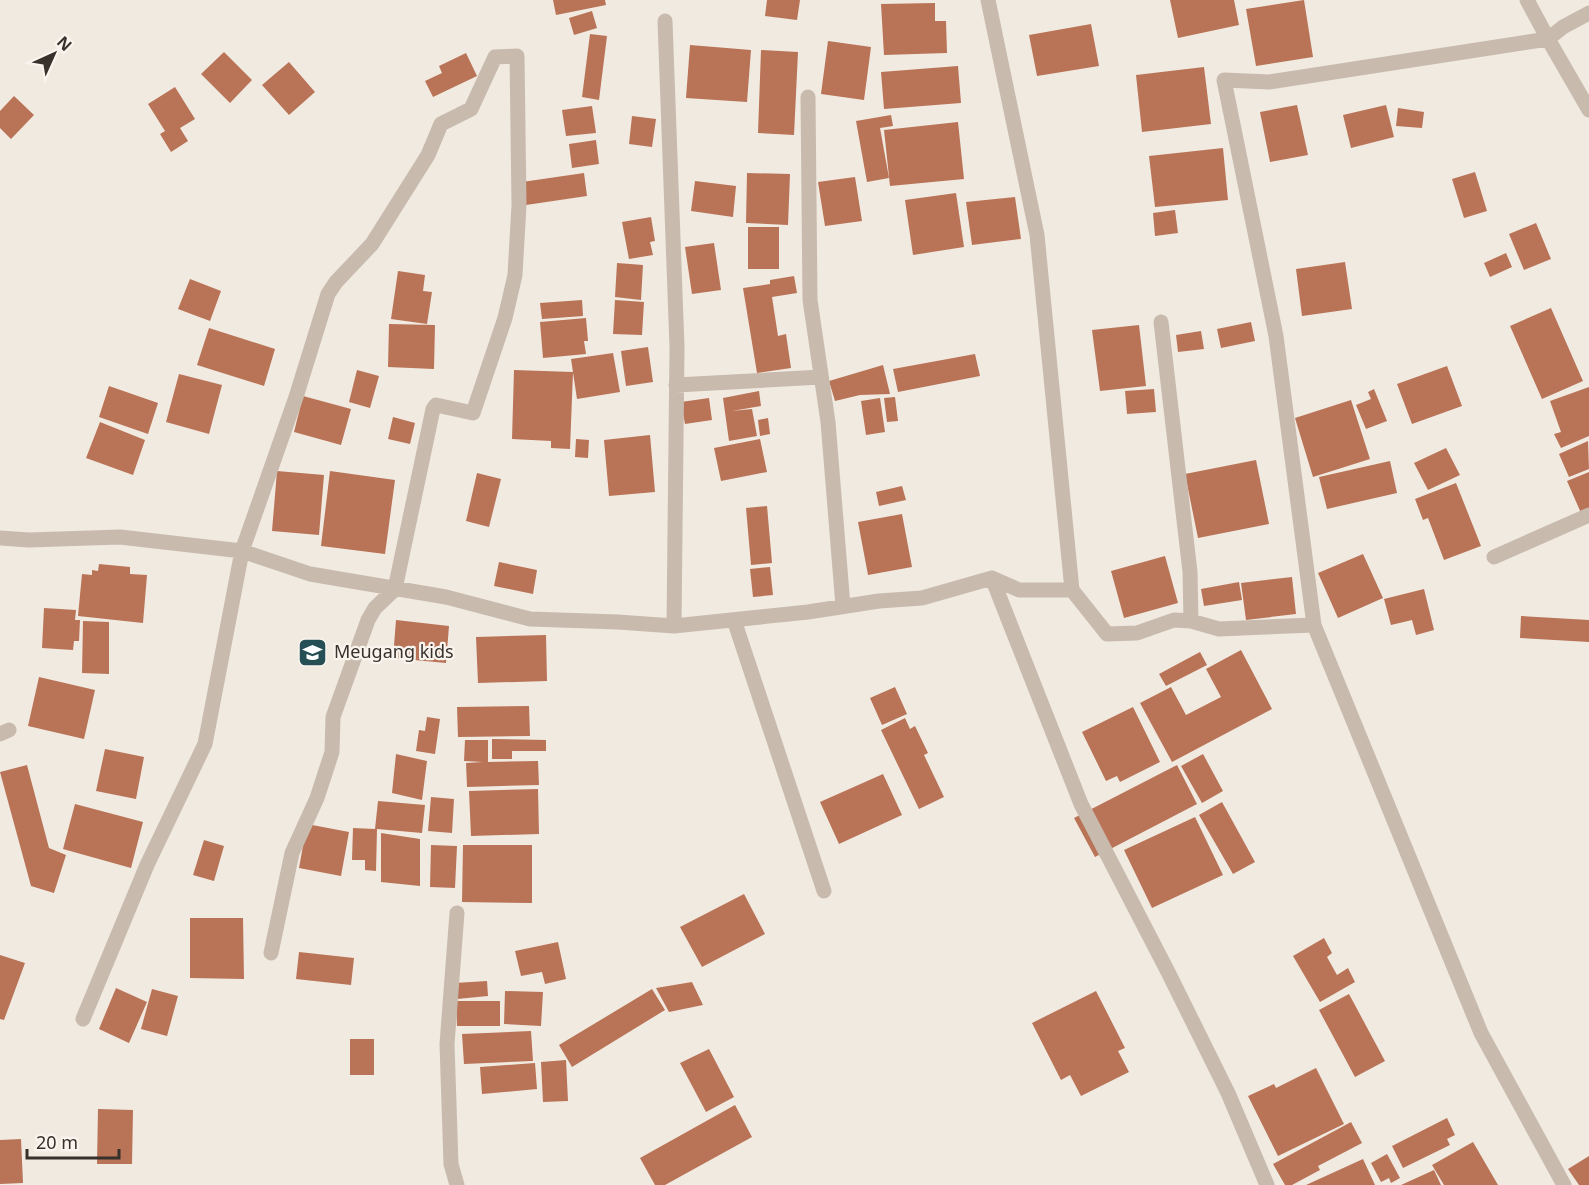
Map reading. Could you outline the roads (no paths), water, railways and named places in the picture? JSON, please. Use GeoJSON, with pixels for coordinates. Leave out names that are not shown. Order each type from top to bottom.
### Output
{"type":"FeatureCollection","features":[{"type":"Feature","properties":{"kind":"street"},"geometry":{"type":"LineString","coordinates":[[988,0],[1037,235],[1072,590],[1107,634],[1137,633],[1174,620],[1191,621],[1219,629],[1314,625]]}},
{"type":"Feature","properties":{"kind":"street"},"geometry":{"type":"LineString","coordinates":[[1527,0],[1589,110]]}},
{"type":"Feature","properties":{"kind":"street"},"geometry":{"type":"LineString","coordinates":[[1564,1185],[1481,1033],[1314,625],[1276,336],[1224,80],[1269,82],[1548,39],[1563,27],[1589,13]]}},
{"type":"Feature","properties":{"kind":"street"},"geometry":{"type":"LineString","coordinates":[[665,21],[676,335],[674,626]]}},
{"type":"Feature","properties":{"kind":"street"},"geometry":{"type":"LineString","coordinates":[[83,1019],[147,865],[205,744],[242,551],[332,288],[372,244],[428,155],[441,124],[471,109],[495,57],[517,56],[519,205],[515,275],[505,318],[473,413],[436,405],[433,409],[395,589],[375,608],[368,620],[333,717],[332,752],[318,798],[292,853],[271,953]]}},
{"type":"Feature","properties":{"kind":"street"},"geometry":{"type":"LineString","coordinates":[[808,97],[810,300],[828,422],[843,606]]}},
{"type":"Feature","properties":{"kind":"street"},"geometry":{"type":"LineString","coordinates":[[1161,322],[1190,572],[1191,621]]}},
{"type":"Feature","properties":{"kind":"street"},"geometry":{"type":"LineString","coordinates":[[676,385],[821,377]]}},
{"type":"Feature","properties":{"kind":"street"},"geometry":{"type":"LineString","coordinates":[[1494,557],[1589,515]]}},
{"type":"Feature","properties":{"kind":"street"},"geometry":{"type":"LineString","coordinates":[[0,538],[29,540],[120,537],[242,551],[310,574],[446,597],[530,619],[674,626],[921,598],[992,578],[1018,590],[1072,590]]}},
{"type":"Feature","properties":{"kind":"street"},"geometry":{"type":"LineString","coordinates":[[992,578],[1081,804],[1218,1073],[1267,1185]]}},
{"type":"Feature","properties":{"kind":"street"},"geometry":{"type":"LineString","coordinates":[[734,620],[824,891]]}},
{"type":"Feature","properties":{"kind":"street"},"geometry":{"type":"LineString","coordinates":[[457,1185],[451,1164],[447,1044],[458,913]]}},
{"type":"Feature","properties":{"kind":"place","name":"Meugang kids"},"geometry":{"type":"Point","coordinates":[313,652]}}]}
